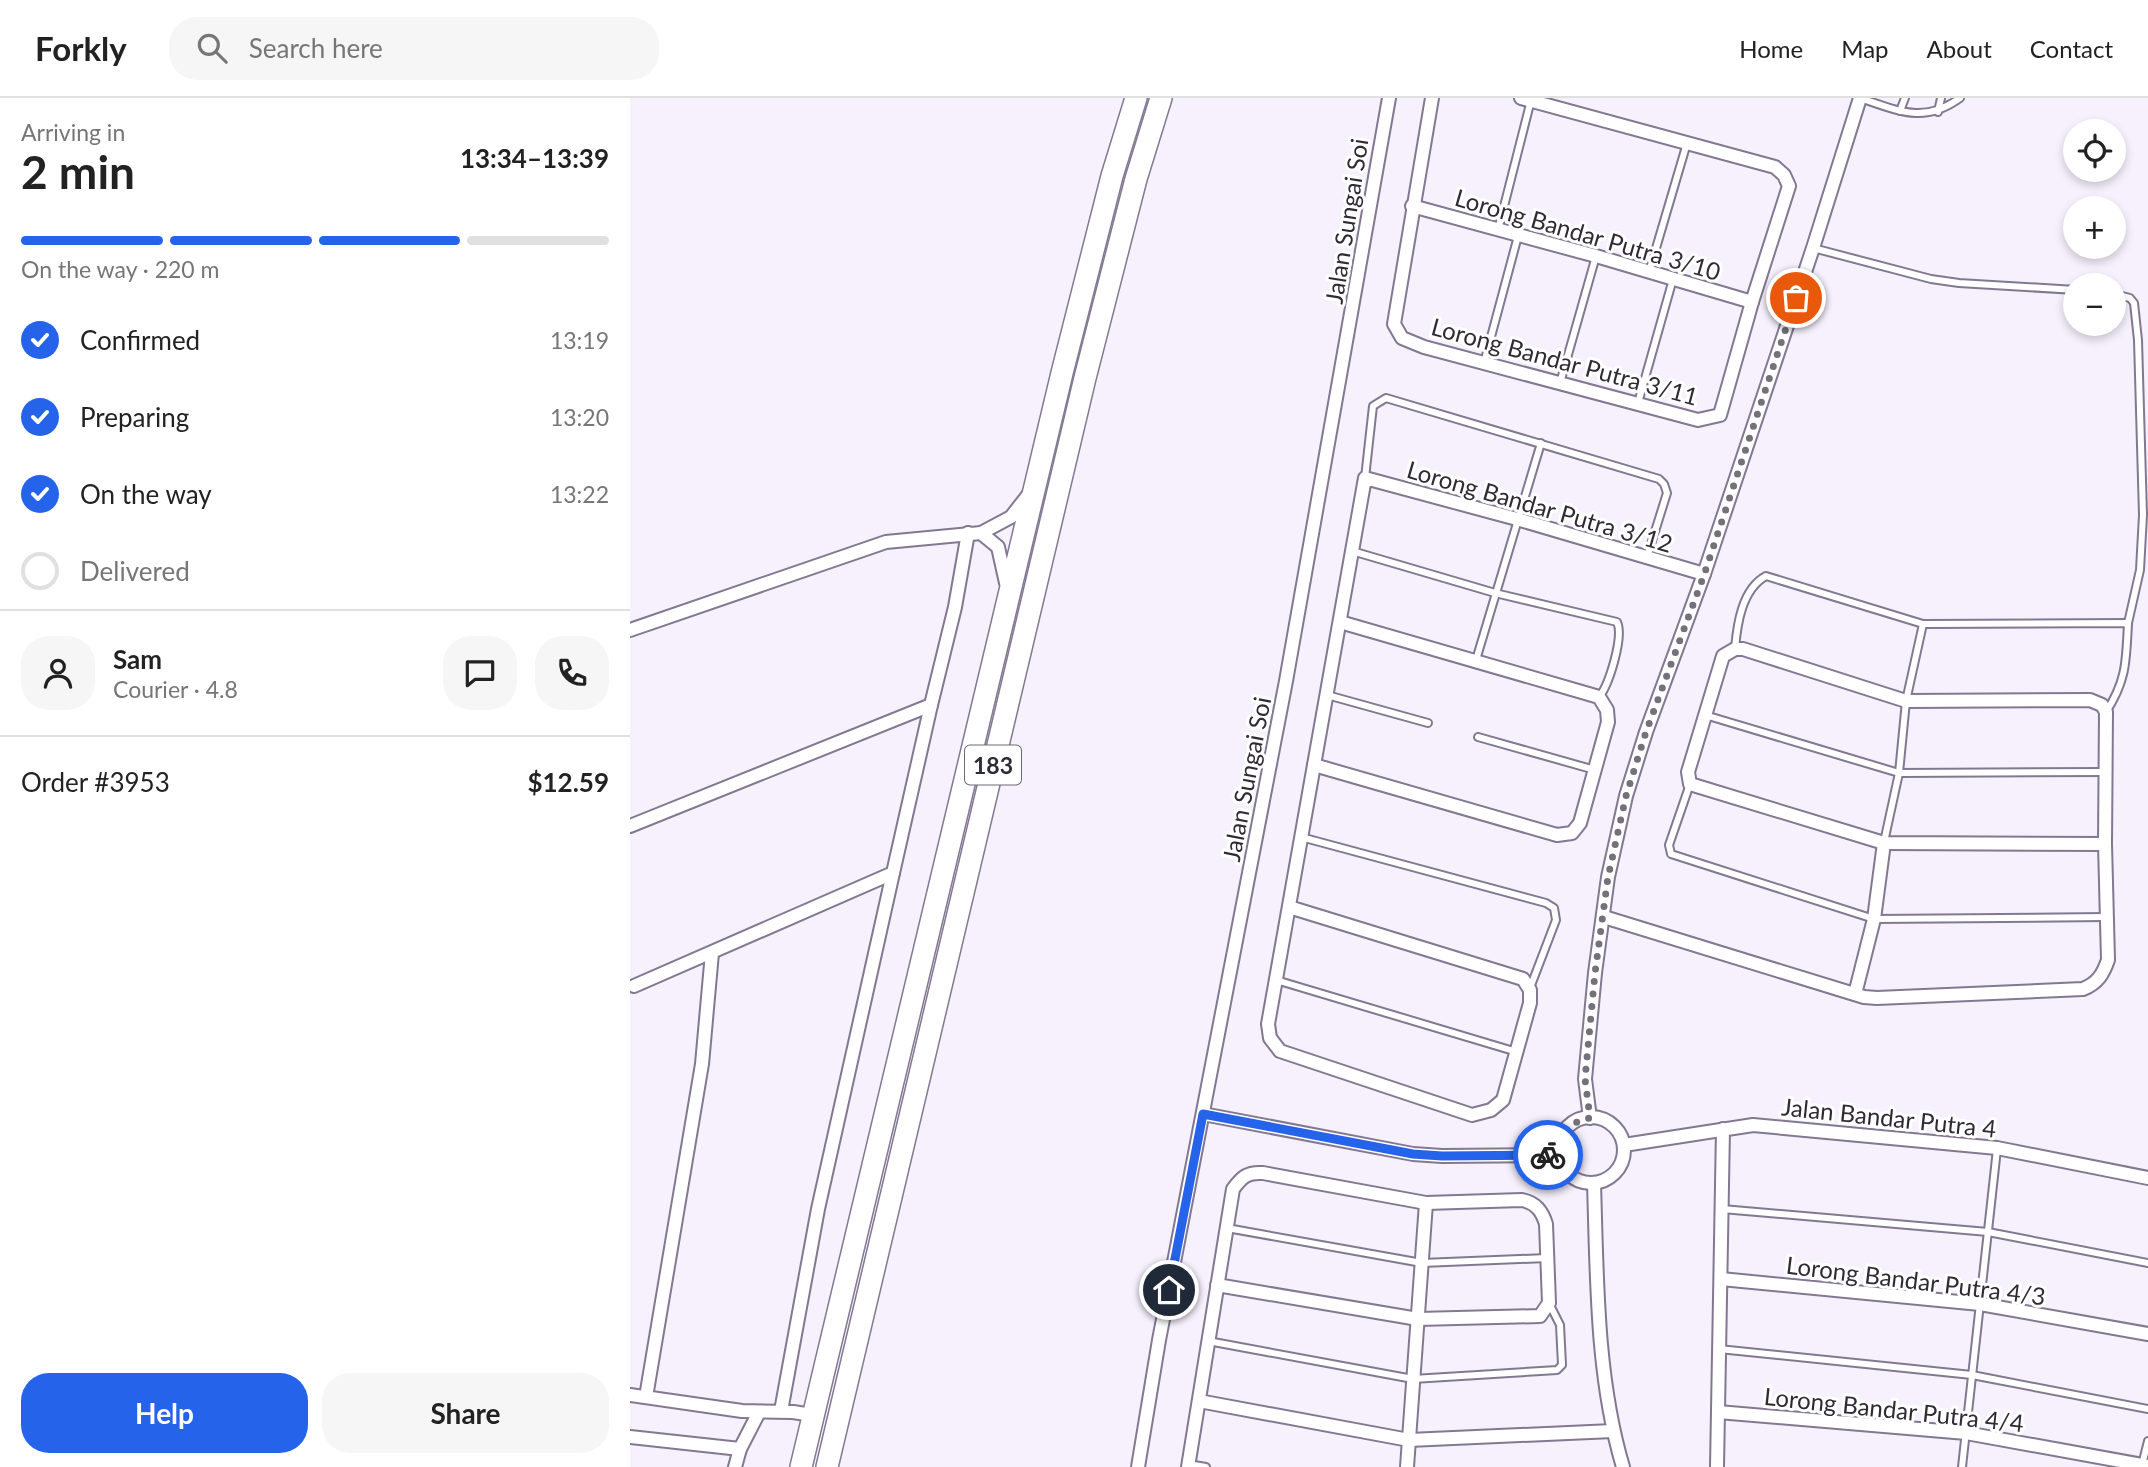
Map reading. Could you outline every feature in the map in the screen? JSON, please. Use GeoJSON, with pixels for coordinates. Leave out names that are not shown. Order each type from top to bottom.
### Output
{"type":"FeatureCollection","features":[{"type":"Feature","properties":{"kind":"highway","name":"183"},"geometry":{"type":"LineString","coordinates":[[800,1467],[1035,485],[1109,189],[1136,98]]}},
{"type":"Feature","properties":{"kind":"highway","name":"183"},"geometry":{"type":"LineString","coordinates":[[827,1467],[1085,378],[1136,180],[1161,98]]}},
{"type":"Feature","properties":{"kind":"street","name":"Jalan Sungai Soi"},"geometry":{"type":"LineString","coordinates":[[1138,1467],[1288,668],[1389,98]]}},
{"type":"Feature","properties":{"kind":"street","name":"Lorong Bandar Putra 3/11"},"geometry":{"type":"LineString","coordinates":[[1432,98],[1394,324],[1402,338],[1424,347],[1698,420],[1720,415],[1752,302]]}},
{"type":"Feature","properties":{"kind":"street"},"geometry":{"type":"LineString","coordinates":[[1590,1118],[1585,1079],[1595,973],[1608,877],[1626,796],[1646,732],[1704,575],[1860,98]]}},
{"type":"Feature","properties":{"kind":"street"},"geometry":{"type":"LineString","coordinates":[[1526,99],[1775,167],[1784,175],[1789,186],[1752,302]]}},
{"type":"Feature","properties":{"kind":"street","name":"Lorong Bandar Putra 3/10"},"geometry":{"type":"LineString","coordinates":[[1412,206],[1752,302]]}},
{"type":"Feature","properties":{"kind":"street"},"geometry":{"type":"LineString","coordinates":[[1289,907],[1523,979],[1530,990],[1530,1003],[1503,1100],[1491,1110],[1472,1115],[1280,1051],[1270,1038],[1268,1024],[1365,478]]}},
{"type":"Feature","properties":{"kind":"street","name":"Lorong Bandar Putra 3/12"},"geometry":{"type":"LineString","coordinates":[[1365,478],[1517,519],[1704,575]]}},
{"type":"Feature","properties":{"kind":"street"},"geometry":{"type":"LineString","coordinates":[[630,630],[886,541],[974,533],[1011,517],[1035,485]]}},
{"type":"Feature","properties":{"kind":"street"},"geometry":{"type":"LineString","coordinates":[[974,533],[998,547],[1005,571],[1007,601]]}},
{"type":"Feature","properties":{"kind":"street"},"geometry":{"type":"LineString","coordinates":[[781,1411],[818,1209],[931,705],[974,533]]}},
{"type":"Feature","properties":{"kind":"street"},"geometry":{"type":"LineString","coordinates":[[1314,765],[1557,835],[1572,833],[1580,823],[1608,722],[1607,710],[1599,697],[1340,622]]}},
{"type":"Feature","properties":{"kind":"street"},"geometry":{"type":"LineString","coordinates":[[1604,917],[1855,994],[1877,998],[2083,989],[2094,984],[2103,974],[2108,960],[2106,712],[2102,705],[2090,700],[1906,701],[1743,649],[1735,649],[1723,656],[1688,772],[1689,782],[1884,843],[2105,844]]}},
{"type":"Feature","properties":{"kind":"street"},"geometry":{"type":"LineString","coordinates":[[630,826],[931,705]]}},
{"type":"Feature","properties":{"kind":"street"},"geometry":{"type":"LineString","coordinates":[[1855,994],[1874,919],[1884,843]]}},
{"type":"Feature","properties":{"kind":"street"},"geometry":{"type":"LineString","coordinates":[[634,986],[893,873]]}},
{"type":"Feature","properties":{"kind":"street"},"geometry":{"type":"LineString","coordinates":[[646,1397],[702,1064],[712,953]]}},
{"type":"Feature","properties":{"kind":"street"},"geometry":{"type":"LineString","coordinates":[[1203,1114],[1413,1154],[1559,1155]]}},
{"type":"Feature","properties":{"kind":"street"},"geometry":{"type":"LineString","coordinates":[[1590,1118],[1609,1123],[1620,1135],[1624,1145],[1623,1160],[1618,1169],[1611,1177],[1594,1183],[1574,1178],[1562,1164],[1559,1155],[1563,1134],[1579,1120],[1590,1118]]}},
{"type":"Feature","properties":{"kind":"street","name":"Jalan Bandar Putra 4"},"geometry":{"type":"LineString","coordinates":[[1624,1145],[1754,1125],[1997,1148],[2148,1178]]}},
{"type":"Feature","properties":{"kind":"street"},"geometry":{"type":"LineString","coordinates":[[1717,1467],[1723,1129]]}},
{"type":"Feature","properties":{"kind":"street"},"geometry":{"type":"LineString","coordinates":[[1188,1465],[1199,1401],[1208,1341],[1217,1285],[1227,1228],[1233,1189],[1243,1176],[1252,1172],[1263,1173],[1426,1203],[1522,1200],[1531,1202],[1543,1214],[1549,1303],[1541,1316],[1418,1320],[1217,1285]]}},
{"type":"Feature","properties":{"kind":"street"},"geometry":{"type":"LineString","coordinates":[[1594,1183],[1602,1354],[1612,1432],[1623,1467]]}},
{"type":"Feature","properties":{"kind":"street"},"geometry":{"type":"LineString","coordinates":[[1407,1467],[1426,1203]]}},
{"type":"Feature","properties":{"kind":"street","name":"Lorong Bandar Putra 4/3"},"geometry":{"type":"LineString","coordinates":[[1721,1279],[1980,1304],[2148,1335]]}},
{"type":"Feature","properties":{"kind":"street"},"geometry":{"type":"LineString","coordinates":[[630,1395],[758,1412],[781,1411],[812,1416]]}},
{"type":"Feature","properties":{"kind":"street"},"geometry":{"type":"LineString","coordinates":[[1199,1401],[1409,1440],[1612,1432]]}},
{"type":"Feature","properties":{"kind":"street"},"geometry":{"type":"LineString","coordinates":[[735,1467],[740,1449],[758,1412]]}},
{"type":"Feature","properties":{"kind":"street","name":"Lorong Bandar Putra 4/4"},"geometry":{"type":"LineString","coordinates":[[1718,1412],[1966,1433],[2144,1466]]}},
{"type":"Feature","properties":{"kind":"street"},"geometry":{"type":"LineString","coordinates":[[833,1434],[837,1467]]}},
{"type":"Feature","properties":{"kind":"street"},"geometry":{"type":"LineString","coordinates":[[630,1437],[740,1449]]}},
{"type":"Feature","properties":{"kind":"lane"},"geometry":{"type":"LineString","coordinates":[[1860,98],[1900,111],[1923,115],[1938,112],[1961,98]]}},
{"type":"Feature","properties":{"kind":"lane"},"geometry":{"type":"LineString","coordinates":[[1900,111],[1905,98]]}},
{"type":"Feature","properties":{"kind":"lane"},"geometry":{"type":"LineString","coordinates":[[1938,112],[1941,98]]}},
{"type":"Feature","properties":{"kind":"lane"},"geometry":{"type":"LineString","coordinates":[[1498,230],[1526,99]]}},
{"type":"Feature","properties":{"kind":"lane"},"geometry":{"type":"LineString","coordinates":[[1649,272],[1688,143]]}},
{"type":"Feature","properties":{"kind":"lane"},"geometry":{"type":"LineString","coordinates":[[1483,363],[1518,236]]}},
{"type":"Feature","properties":{"kind":"lane"},"geometry":{"type":"LineString","coordinates":[[1813,248],[1931,279],[2063,289]]}},
{"type":"Feature","properties":{"kind":"lane"},"geometry":{"type":"LineString","coordinates":[[1560,383],[1596,256]]}},
{"type":"Feature","properties":{"kind":"lane"},"geometry":{"type":"LineString","coordinates":[[1637,403],[1673,279]]}},
{"type":"Feature","properties":{"kind":"lane"},"geometry":{"type":"LineString","coordinates":[[2106,712],[2123,679],[2128,623],[2140,570],[2143,515],[2138,340],[2134,303],[2126,297]]}},
{"type":"Feature","properties":{"kind":"lane"},"geometry":{"type":"LineString","coordinates":[[1365,478],[1373,406],[1386,398],[1659,479],[1667,493],[1647,557]]}},
{"type":"Feature","properties":{"kind":"lane"},"geometry":{"type":"LineString","coordinates":[[1476,660],[1541,443]]}},
{"type":"Feature","properties":{"kind":"lane"},"geometry":{"type":"LineString","coordinates":[[2141,546],[2148,536]]}},
{"type":"Feature","properties":{"kind":"lane"},"geometry":{"type":"LineString","coordinates":[[1352,551],[1495,593],[1617,622],[1620,633],[1608,683],[1599,697]]}},
{"type":"Feature","properties":{"kind":"lane"},"geometry":{"type":"LineString","coordinates":[[1735,649],[1737,628],[1749,591],[1756,582],[1766,576],[1923,624],[2128,623]]}},
{"type":"Feature","properties":{"kind":"lane"},"geometry":{"type":"LineString","coordinates":[[1884,843],[1899,773],[1906,701],[1923,624]]}},
{"type":"Feature","properties":{"kind":"lane"},"geometry":{"type":"LineString","coordinates":[[1327,695],[1429,723]]}},
{"type":"Feature","properties":{"kind":"lane"},"geometry":{"type":"LineString","coordinates":[[1705,715],[1899,773],[2106,772]]}},
{"type":"Feature","properties":{"kind":"lane"},"geometry":{"type":"LineString","coordinates":[[1478,737],[1595,770]]}},
{"type":"Feature","properties":{"kind":"lane"},"geometry":{"type":"LineString","coordinates":[[1689,782],[1669,845],[1671,854],[1874,919],[2107,917]]}},
{"type":"Feature","properties":{"kind":"lane"},"geometry":{"type":"LineString","coordinates":[[1301,837],[1546,903],[1554,908],[1556,920],[1530,990]]}},
{"type":"Feature","properties":{"kind":"lane"},"geometry":{"type":"LineString","coordinates":[[1276,980],[1517,1052]]}},
{"type":"Feature","properties":{"kind":"lane"},"geometry":{"type":"LineString","coordinates":[[1962,1467],[1997,1148]]}},
{"type":"Feature","properties":{"kind":"lane"},"geometry":{"type":"LineString","coordinates":[[1722,1209],[1988,1232],[2148,1263]]}},
{"type":"Feature","properties":{"kind":"lane"},"geometry":{"type":"LineString","coordinates":[[1227,1228],[1422,1263],[1547,1258]]}},
{"type":"Feature","properties":{"kind":"lane"},"geometry":{"type":"LineString","coordinates":[[1208,1341],[1413,1379],[1557,1370],[1562,1365],[1560,1325],[1549,1303]]}},
{"type":"Feature","properties":{"kind":"lane"},"geometry":{"type":"LineString","coordinates":[[1719,1349],[1972,1375],[2148,1409]]}},
{"type":"Feature","properties":{"kind":"lane"},"geometry":{"type":"LineString","coordinates":[[2144,1466],[2148,1441]]}},
{"type":"Feature","properties":{"kind":"lane"},"geometry":{"type":"LineString","coordinates":[[1188,1465],[1206,1467]]}},
{"type":"Feature","properties":{"kind":"way so far"},"geometry":{"type":"LineString","coordinates":[[1548,1155],[1559,1155],[1563,1134],[1579,1120],[1590,1118],[1585,1079],[1595,973],[1608,877],[1626,796],[1646,732],[1704,575],[1796,298]]}},
{"type":"Feature","properties":{"kind":"route"},"geometry":{"type":"LineString","coordinates":[[1169,1290],[1203,1114],[1413,1154],[1548,1155]]}}]}
